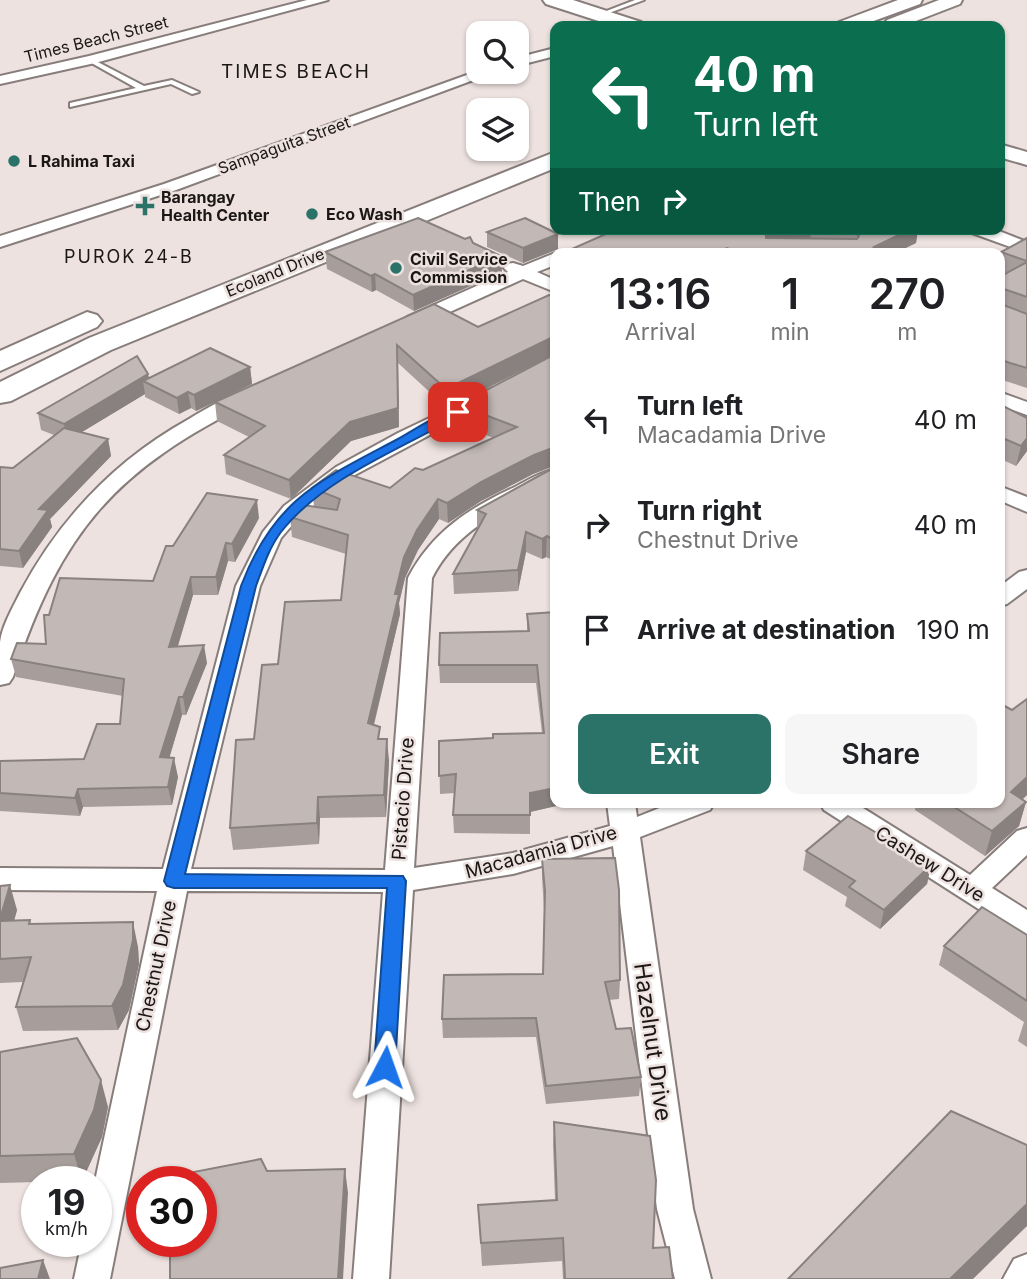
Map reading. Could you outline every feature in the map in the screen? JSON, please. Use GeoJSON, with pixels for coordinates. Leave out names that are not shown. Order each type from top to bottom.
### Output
{"type":"FeatureCollection","features":[{"type":"Feature","properties":{"kind":"main road"},"geometry":{"type":"LineString","coordinates":[[554,0],[618,21]]}},
{"type":"Feature","properties":{"kind":"main road"},"geometry":{"type":"LineString","coordinates":[[858,21],[912,0]]}},
{"type":"Feature","properties":{"kind":"main road"},"geometry":{"type":"LineString","coordinates":[[901,21],[954,0]]}},
{"type":"Feature","properties":{"kind":"main road"},"geometry":{"type":"LineString","coordinates":[[1005,137],[1027,144]]}},
{"type":"Feature","properties":{"kind":"main road","name":"Ecoland Drive"},"geometry":{"type":"LineString","coordinates":[[234,262],[550,140]]}},
{"type":"Feature","properties":{"kind":"main road"},"geometry":{"type":"LineString","coordinates":[[1005,152],[1027,159]]}},
{"type":"Feature","properties":{"kind":"main road","name":"Ecoland Drive"},"geometry":{"type":"LineString","coordinates":[[0,394],[100,344],[419,225],[547,166]]}},
{"type":"Feature","properties":{"kind":"main road"},"geometry":{"type":"LineString","coordinates":[[0,362],[106,313]]}},
{"type":"Feature","properties":{"kind":"street","name":"Times Beach Street"},"geometry":{"type":"LineString","coordinates":[[0,80],[90,60],[322,0]]}},
{"type":"Feature","properties":{"kind":"street"},"geometry":{"type":"LineString","coordinates":[[529,59],[550,53]]}},
{"type":"Feature","properties":{"kind":"street","name":"Sampaguita Street"},"geometry":{"type":"LineString","coordinates":[[0,242],[157,191],[466,80]]}},
{"type":"Feature","properties":{"kind":"street"},"geometry":{"type":"LineString","coordinates":[[998,235],[1022,242]]}},
{"type":"Feature","properties":{"kind":"street"},"geometry":{"type":"LineString","coordinates":[[1005,249],[1022,242]]}},
{"type":"Feature","properties":{"kind":"street"},"geometry":{"type":"LineString","coordinates":[[397,329],[550,260]]}},
{"type":"Feature","properties":{"kind":"street"},"geometry":{"type":"LineString","coordinates":[[501,263],[550,285]]}},
{"type":"Feature","properties":{"kind":"street","name":"Chestnut Drive"},"geometry":{"type":"LineString","coordinates":[[92,1279],[174,881],[248,586],[260,555],[275,530],[301,503],[330,481],[519,380]]}},
{"type":"Feature","properties":{"kind":"street"},"geometry":{"type":"LineString","coordinates":[[0,677],[27,601],[53,554],[81,515],[145,453],[183,429],[259,391]]}},
{"type":"Feature","properties":{"kind":"street"},"geometry":{"type":"LineString","coordinates":[[1005,400],[1027,409]]}},
{"type":"Feature","properties":{"kind":"street","name":"Pistacio Drive"},"geometry":{"type":"LineString","coordinates":[[371,1279],[420,578],[427,560],[443,540],[463,524],[550,478]]}},
{"type":"Feature","properties":{"kind":"street"},"geometry":{"type":"LineString","coordinates":[[1005,495],[1027,505]]}},
{"type":"Feature","properties":{"kind":"street"},"geometry":{"type":"LineString","coordinates":[[1005,594],[1027,578]]}},
{"type":"Feature","properties":{"kind":"street","name":"Macadamia Drive"},"geometry":{"type":"LineString","coordinates":[[0,879],[397,881],[448,877],[497,868],[623,817],[672,808]]}},
{"type":"Feature","properties":{"kind":"street","name":"Cashew Drive"},"geometry":{"type":"LineString","coordinates":[[842,808],[1027,925]]}},
{"type":"Feature","properties":{"kind":"street","name":"Hazelnut Drive"},"geometry":{"type":"LineString","coordinates":[[623,817],[675,1209],[693,1279]]}},
{"type":"Feature","properties":{"kind":"street"},"geometry":{"type":"LineString","coordinates":[[972,890],[1027,838]]}},
{"type":"Feature","properties":{"kind":"street"},"geometry":{"type":"LineString","coordinates":[[1021,1279],[1027,1271]]}},
{"type":"Feature","properties":{"kind":"lane"},"geometry":{"type":"LineString","coordinates":[[598,15],[641,0]]}},
{"type":"Feature","properties":{"kind":"lane"},"geometry":{"type":"LineString","coordinates":[[90,60],[143,89]]}},
{"type":"Feature","properties":{"kind":"lane"},"geometry":{"type":"LineString","coordinates":[[73,105],[172,82],[195,92]]}},
{"type":"Feature","properties":{"kind":"building"},"geometry":{"type":"Polygon","coordinates":[[[418,218],[465,239],[470,237],[473,243],[501,256],[413,295],[375,274],[371,276],[325,252],[418,218]]]}},
{"type":"Feature","properties":{"kind":"building"},"geometry":{"type":"Polygon","coordinates":[[[525,218],[550,230],[550,235],[556,235],[523,248],[487,232],[525,218]]]}},
{"type":"Feature","properties":{"kind":"building"},"geometry":{"type":"Polygon","coordinates":[[[603,235],[766,235],[766,238],[857,239],[858,235],[899,235],[874,247],[876,248],[574,248],[603,235]]]}},
{"type":"Feature","properties":{"kind":"building"},"geometry":{"type":"Polygon","coordinates":[[[1027,238],[1027,261],[1005,253],[1005,250],[1027,238]]]}},
{"type":"Feature","properties":{"kind":"building"},"geometry":{"type":"Polygon","coordinates":[[[1027,262],[1027,297],[1005,289],[1005,274],[1027,262]]]}},
{"type":"Feature","properties":{"kind":"building"},"geometry":{"type":"Polygon","coordinates":[[[550,295],[550,338],[446,389],[397,345],[398,408],[350,422],[289,480],[224,455],[265,426],[215,402],[434,304],[478,327],[550,295]]]}},
{"type":"Feature","properties":{"kind":"building"},"geometry":{"type":"Polygon","coordinates":[[[1005,306],[1027,314],[1027,368],[1005,361],[1005,306]]]}},
{"type":"Feature","properties":{"kind":"building"},"geometry":{"type":"Polygon","coordinates":[[[210,348],[250,367],[194,395],[188,392],[177,398],[143,381],[210,348]]]}},
{"type":"Feature","properties":{"kind":"building"},"geometry":{"type":"Polygon","coordinates":[[[137,356],[148,374],[64,424],[38,413],[137,356]]]}},
{"type":"Feature","properties":{"kind":"building"},"geometry":{"type":"Polygon","coordinates":[[[550,357],[550,449],[481,482],[447,503],[438,499],[417,530],[404,557],[395,594],[399,594],[368,723],[380,727],[378,739],[387,739],[384,795],[318,797],[317,823],[230,828],[236,740],[254,739],[262,665],[278,664],[285,602],[341,600],[348,535],[290,517],[296,504],[337,510],[340,499],[312,488],[336,470],[390,488],[415,468],[423,470],[517,427],[469,409],[462,403],[550,357]]]}},
{"type":"Feature","properties":{"kind":"building"},"geometry":{"type":"Polygon","coordinates":[[[1005,407],[1027,418],[1027,438],[1021,446],[1005,439],[1005,407]]]}},
{"type":"Feature","properties":{"kind":"building"},"geometry":{"type":"Polygon","coordinates":[[[64,428],[108,439],[39,509],[48,510],[19,551],[0,549],[0,467],[13,468],[64,428]]]}},
{"type":"Feature","properties":{"kind":"building"},"geometry":{"type":"Polygon","coordinates":[[[550,470],[550,538],[547,536],[542,539],[526,532],[518,570],[453,574],[486,514],[477,510],[550,470]]]}},
{"type":"Feature","properties":{"kind":"building"},"geometry":{"type":"Polygon","coordinates":[[[207,493],[257,500],[232,544],[226,543],[216,577],[191,577],[169,647],[204,645],[183,697],[179,697],[160,757],[174,758],[168,787],[78,789],[75,798],[0,793],[0,761],[84,759],[97,724],[120,724],[124,679],[11,659],[17,643],[46,644],[44,615],[49,615],[60,578],[153,581],[166,546],[173,546],[207,493]]]}},
{"type":"Feature","properties":{"kind":"building"},"geometry":{"type":"Polygon","coordinates":[[[550,612],[550,789],[530,793],[530,815],[453,815],[456,774],[439,776],[439,741],[493,738],[493,734],[544,733],[537,665],[439,665],[440,633],[529,631],[527,614],[550,612]]]}},
{"type":"Feature","properties":{"kind":"building"},"geometry":{"type":"Polygon","coordinates":[[[1027,699],[1027,777],[1011,792],[1026,802],[992,831],[956,808],[1005,808],[1005,706],[1012,710],[1027,699]]]}},
{"type":"Feature","properties":{"kind":"building"},"geometry":{"type":"Polygon","coordinates":[[[848,816],[931,865],[884,910],[849,887],[855,881],[806,851],[848,816]]]}},
{"type":"Feature","properties":{"kind":"building"},"geometry":{"type":"Polygon","coordinates":[[[615,858],[619,890],[620,980],[605,982],[616,1029],[631,1028],[641,1077],[546,1086],[536,1018],[442,1019],[444,975],[543,974],[545,891],[542,859],[615,858]]]}},
{"type":"Feature","properties":{"kind":"building"},"geometry":{"type":"Polygon","coordinates":[[[10,885],[0,919],[0,886],[10,885]]]}},
{"type":"Feature","properties":{"kind":"building"},"geometry":{"type":"Polygon","coordinates":[[[982,907],[1027,935],[1027,1001],[944,946],[982,907]]]}},
{"type":"Feature","properties":{"kind":"building"},"geometry":{"type":"Polygon","coordinates":[[[30,920],[29,924],[133,922],[133,940],[123,985],[112,1006],[16,1007],[31,957],[0,959],[0,921],[30,920]]]}},
{"type":"Feature","properties":{"kind":"building"},"geometry":{"type":"Polygon","coordinates":[[[77,1038],[101,1080],[94,1110],[74,1154],[0,1156],[0,1052],[77,1038]]]}},
{"type":"Feature","properties":{"kind":"building"},"geometry":{"type":"Polygon","coordinates":[[[951,1111],[1027,1145],[1027,1204],[950,1279],[788,1279],[951,1111]]]}},
{"type":"Feature","properties":{"kind":"building"},"geometry":{"type":"Polygon","coordinates":[[[554,1122],[650,1136],[656,1180],[653,1248],[669,1247],[673,1279],[565,1279],[563,1238],[481,1243],[478,1205],[557,1200],[554,1122]]]}},
{"type":"Feature","properties":{"kind":"building"},"geometry":{"type":"Polygon","coordinates":[[[261,1159],[267,1171],[345,1169],[338,1279],[170,1279],[170,1257],[217,1257],[217,1167],[261,1159]]]}},
{"type":"Feature","properties":{"kind":"building"},"geometry":{"type":"Polygon","coordinates":[[[43,1260],[38,1279],[0,1279],[0,1268],[43,1260]]]}},
{"type":"Feature","properties":{"kind":"place","name":"L Rahima Taxi"},"geometry":{"type":"Point","coordinates":[14,161]}},
{"type":"Feature","properties":{"kind":"place","name":"Barangay Health Center"},"geometry":{"type":"Point","coordinates":[145,206]}},
{"type":"Feature","properties":{"kind":"place","name":"Eco Wash"},"geometry":{"type":"Point","coordinates":[312,214]}},
{"type":"Feature","properties":{"kind":"place","name":"Civil Service Commission"},"geometry":{"type":"Point","coordinates":[396,268]}},
{"type":"Feature","properties":{"kind":"district","name":"TIMES BEACH"},"geometry":{"type":"Point","coordinates":[296,71]}},
{"type":"Feature","properties":{"kind":"district","name":"PUROK 24-B"},"geometry":{"type":"Point","coordinates":[129,256]}},
{"type":"Feature","properties":{"kind":"route"},"geometry":{"type":"LineString","coordinates":[[385,1067],[397,881],[174,881],[248,586],[260,555],[275,530],[301,503],[330,481],[458,412]]}}]}
